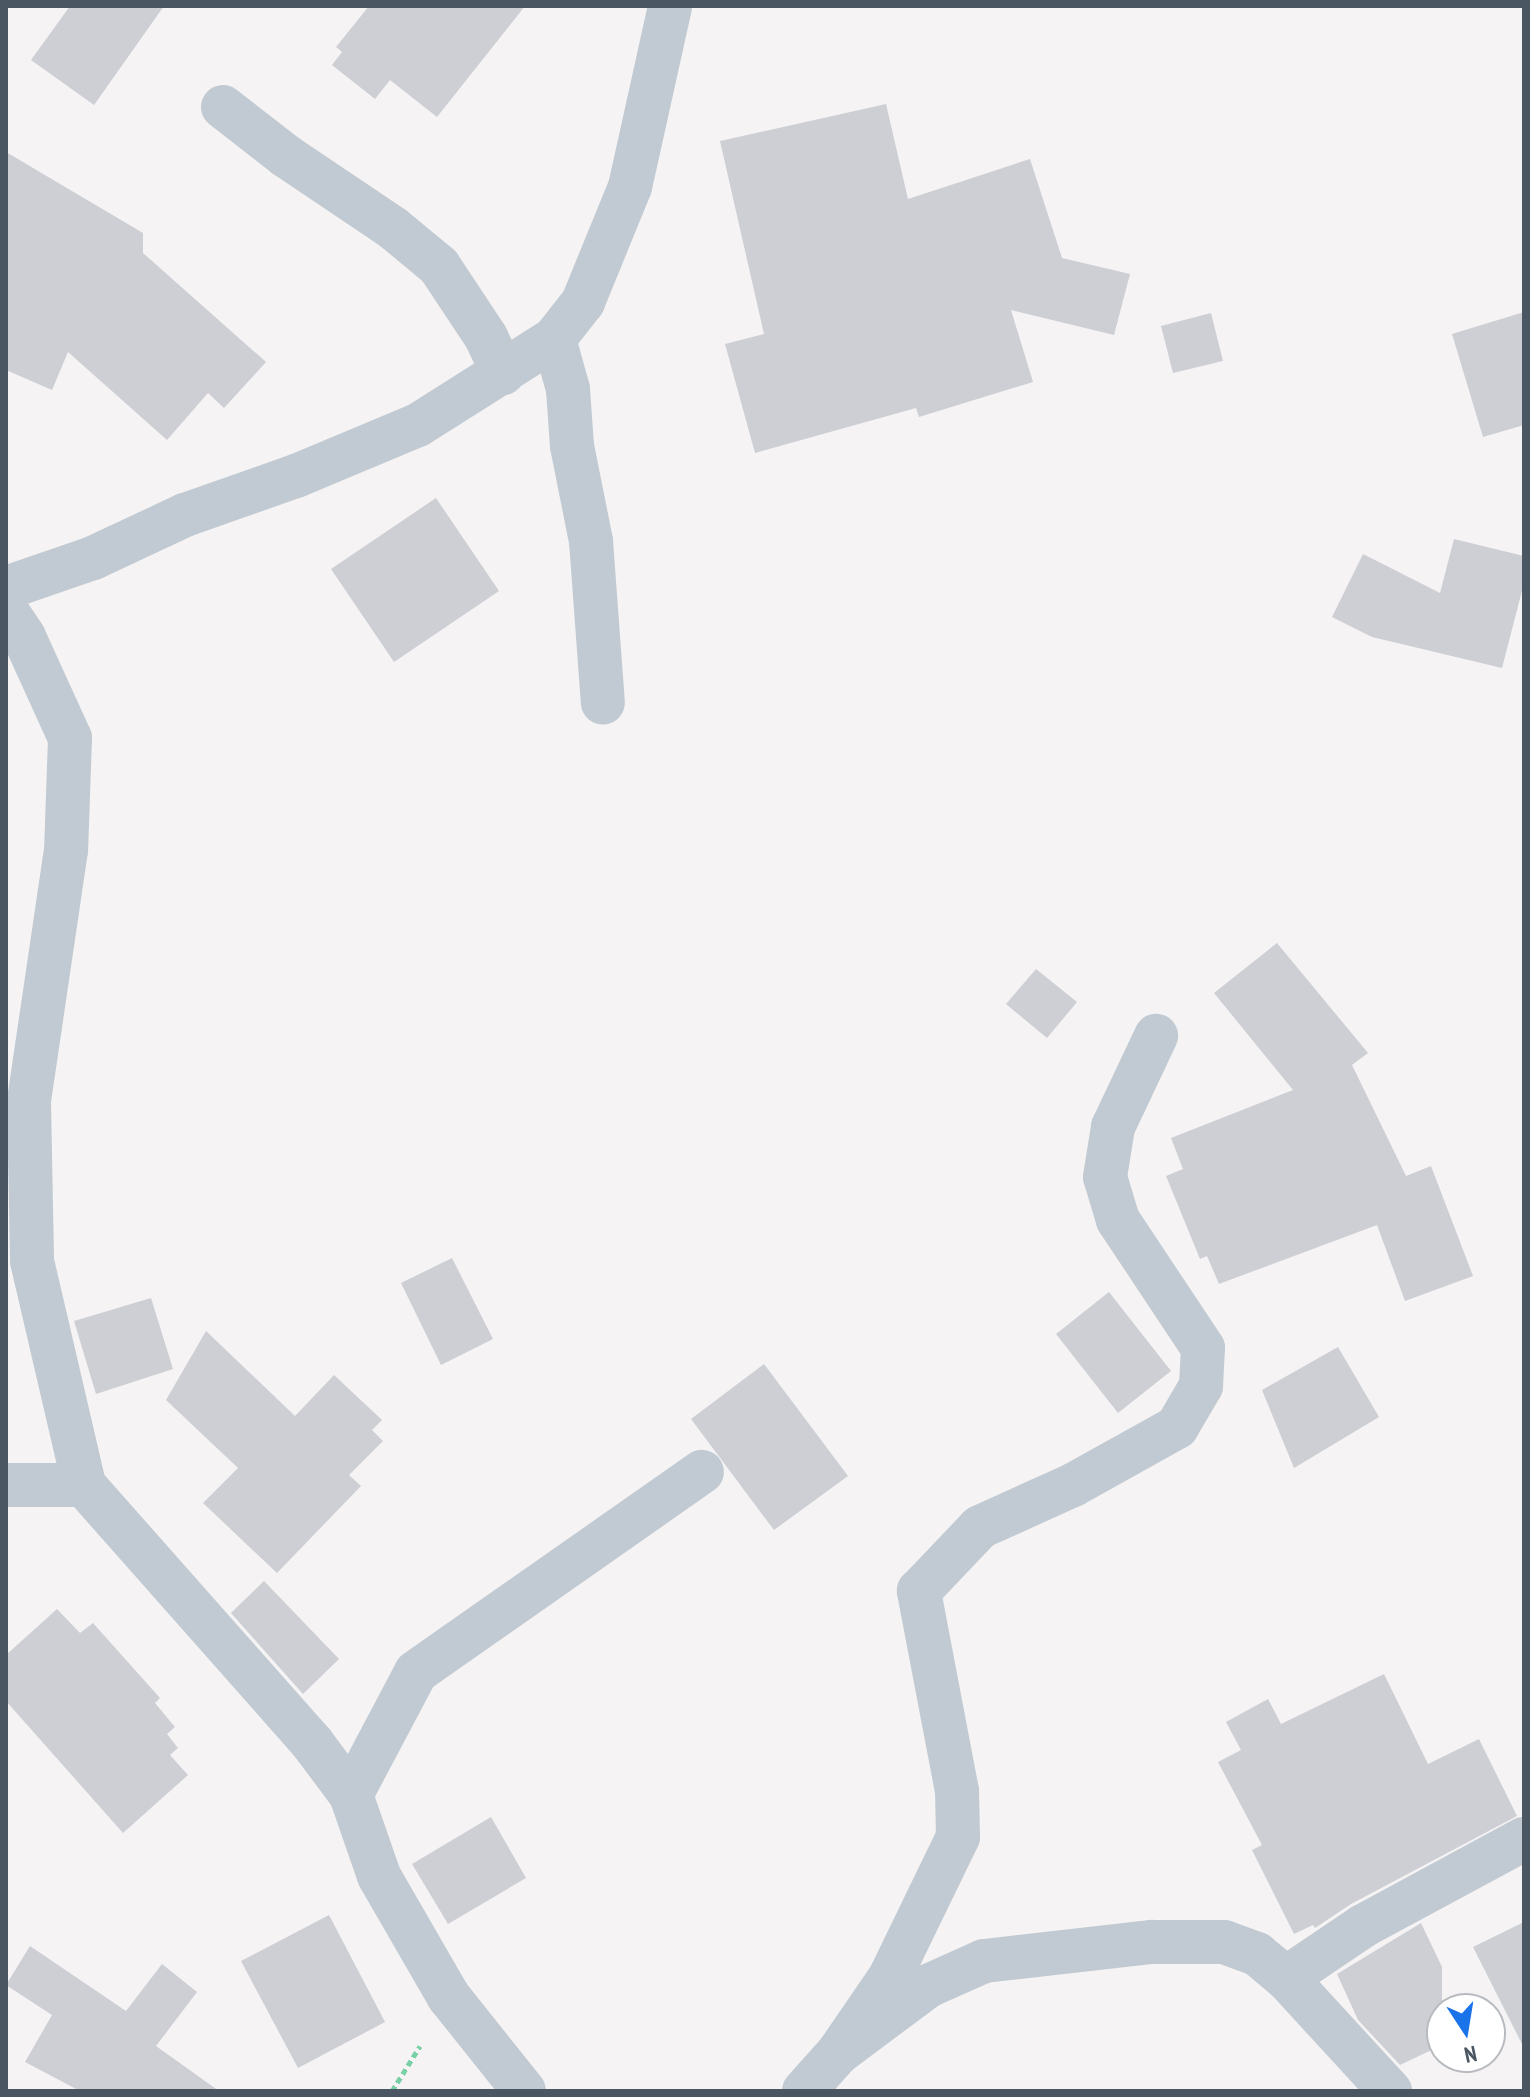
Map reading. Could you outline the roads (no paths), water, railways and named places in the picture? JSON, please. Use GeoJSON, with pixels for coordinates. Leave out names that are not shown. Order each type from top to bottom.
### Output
{"type":"FeatureCollection","features":[{"type":"Feature","properties":{"kind":"street"},"geometry":{"type":"LineString","coordinates":[[6,588],[93,558],[185,515],[296,476],[418,425],[554,339],[583,302],[630,187],[670,6]]}},
{"type":"Feature","properties":{"kind":"street"},"geometry":{"type":"LineString","coordinates":[[223,107],[286,156],[393,228],[439,266],[486,337],[503,373]]}},
{"type":"Feature","properties":{"kind":"street"},"geometry":{"type":"LineString","coordinates":[[554,339],[568,389],[572,446],[591,541],[603,703]]}},
{"type":"Feature","properties":{"kind":"street"},"geometry":{"type":"LineString","coordinates":[[6,610],[24,637],[70,738],[66,850],[29,1102],[30,1181],[32,1261],[84,1485],[313,1744],[351,1795],[379,1876],[449,1997],[524,2091]]}},
{"type":"Feature","properties":{"kind":"street"},"geometry":{"type":"LineString","coordinates":[[804,2091],[838,2053],[890,1977],[958,1837],[957,1791],[919,1591],[980,1527],[1073,1485],[1177,1427],[1201,1386],[1203,1348],[1118,1220],[1105,1177],[1113,1127],[1156,1036]]}},
{"type":"Feature","properties":{"kind":"street"},"geometry":{"type":"LineString","coordinates":[[351,1795],[416,1672],[702,1472]]}},
{"type":"Feature","properties":{"kind":"street"},"geometry":{"type":"LineString","coordinates":[[6,1485],[84,1485]]}},
{"type":"Feature","properties":{"kind":"street"},"geometry":{"type":"LineString","coordinates":[[1286,1978],[1363,1926],[1524,1839]]}},
{"type":"Feature","properties":{"kind":"street"},"geometry":{"type":"LineString","coordinates":[[838,2053],[928,1986],[984,1961],[1152,1942],[1224,1942],[1257,1954],[1286,1978],[1390,2091]]}}]}
